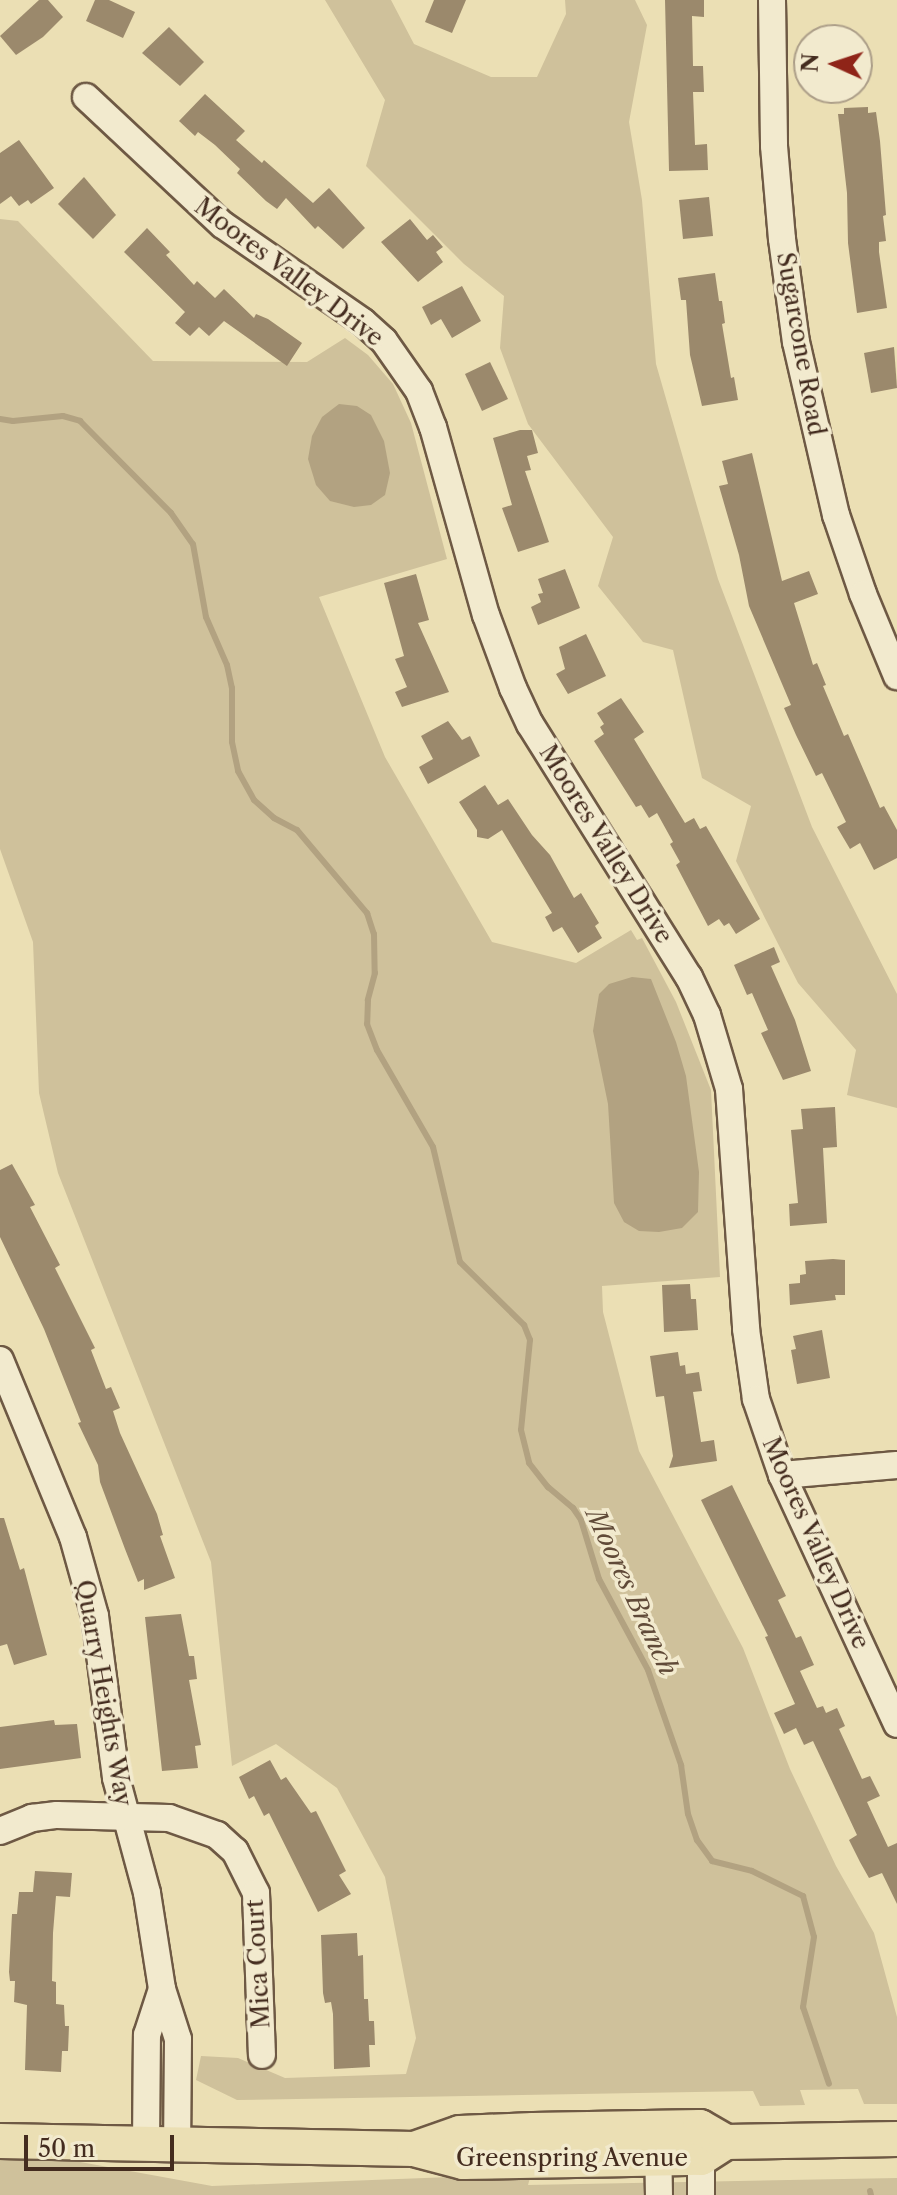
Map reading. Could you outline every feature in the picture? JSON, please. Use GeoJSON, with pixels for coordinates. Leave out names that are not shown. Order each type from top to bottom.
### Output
{"type":"FeatureCollection","features":[{"type":"Feature","properties":{"kind":"main road","name":"Greenspring Avenue"},"geometry":{"type":"LineString","coordinates":[[0,2141],[414,2149],[463,2162],[658,2143],[897,2139]]}},
{"type":"Feature","properties":{"kind":"street","name":"Sugarcone Road"},"geometry":{"type":"LineString","coordinates":[[772,0],[774,146],[796,342],[836,515],[863,594],[897,676]]}},
{"type":"Feature","properties":{"kind":"street","name":"Moores Valley Drive"},"geometry":{"type":"LineString","coordinates":[[86,97],[193,201],[384,341],[419,391],[433,427],[486,615],[513,688],[530,724],[689,977],[712,1028],[729,1089],[750,1368],[756,1399],[782,1475],[897,1724]]}},
{"type":"Feature","properties":{"kind":"street","name":"Quarry Heights Way"},"geometry":{"type":"LineString","coordinates":[[0,1360],[73,1537],[95,1616],[114,1767],[147,1893],[162,1989],[178,2039],[162,2145]]}},
{"type":"Feature","properties":{"kind":"street"},"geometry":{"type":"LineString","coordinates":[[782,1475],[897,1465]]}},
{"type":"Feature","properties":{"kind":"street","name":"Mica Court"},"geometry":{"type":"LineString","coordinates":[[0,1831],[32,1818],[126,1817],[169,1818],[217,1835],[235,1851],[249,1873],[258,1917],[262,2055]]}},
{"type":"Feature","properties":{"kind":"street"},"geometry":{"type":"LineString","coordinates":[[701,2195],[709,2142]]}},
{"type":"Feature","properties":{"kind":"street"},"geometry":{"type":"LineString","coordinates":[[658,2143],[659,2195]]}},
{"type":"Feature","properties":{"kind":"shaded area"},"geometry":{"type":"Polygon","coordinates":[[[325,0],[391,0],[414,44],[491,77],[537,77],[566,14],[565,0],[635,0],[647,25],[629,122],[642,200],[656,364],[718,579],[812,827],[897,994],[897,1108],[847,1095],[856,1050],[798,983],[736,861],[751,806],[702,778],[673,650],[643,642],[598,586],[613,537],[528,424],[500,348],[504,296],[464,264],[366,166],[385,100],[325,0]]]}},
{"type":"Feature","properties":{"kind":"shaded area"},"geometry":{"type":"Polygon","coordinates":[[[0,219],[18,221],[153,361],[307,362],[345,338],[368,355],[393,384],[411,423],[447,559],[319,597],[385,757],[492,942],[576,963],[631,930],[637,940],[642,938],[676,1002],[711,1090],[720,1277],[602,1286],[603,1312],[639,1451],[743,1648],[790,1769],[836,1866],[874,1933],[897,2017],[897,2104],[864,2104],[858,2089],[800,2090],[805,2105],[760,2106],[753,2091],[237,2100],[196,2080],[201,2056],[238,2058],[285,2078],[406,2074],[416,2038],[385,1877],[337,1788],[276,1744],[232,1766],[211,1562],[58,1173],[39,1093],[33,942],[0,849],[0,219]]]}},
{"type":"Feature","properties":{"kind":"shaded area"},"geometry":{"type":"Polygon","coordinates":[[[339,404],[357,406],[371,415],[384,441],[390,473],[385,495],[371,505],[354,507],[330,501],[316,485],[308,459],[312,436],[322,417],[339,404]]]}},
{"type":"Feature","properties":{"kind":"shaded area"},"geometry":{"type":"Polygon","coordinates":[[[632,977],[651,979],[676,1042],[686,1076],[699,1172],[698,1212],[682,1228],[659,1232],[639,1231],[624,1222],[614,1203],[608,1104],[593,1031],[599,994],[609,984],[632,977]]]}},
{"type":"Feature","properties":{"kind":"shaded area"},"geometry":{"type":"Polygon","coordinates":[[[0,2158],[75,2161],[212,2186],[531,2174],[528,2185],[897,2178],[897,2195],[0,2195],[0,2158]]]}},
{"type":"Feature","properties":{"kind":"building"},"geometry":{"type":"Polygon","coordinates":[[[39,0],[48,0],[63,17],[43,37],[16,55],[0,36],[39,0]]]}},
{"type":"Feature","properties":{"kind":"building"},"geometry":{"type":"Polygon","coordinates":[[[95,0],[109,0],[135,12],[123,38],[86,21],[95,0]]]}},
{"type":"Feature","properties":{"kind":"building"},"geometry":{"type":"Polygon","coordinates":[[[434,0],[466,0],[452,33],[425,22],[434,0]]]}},
{"type":"Feature","properties":{"kind":"building"},"geometry":{"type":"Polygon","coordinates":[[[665,0],[704,0],[704,17],[692,16],[693,66],[703,66],[704,92],[693,92],[695,145],[707,144],[708,170],[669,171],[665,0]]]}},
{"type":"Feature","properties":{"kind":"building"},"geometry":{"type":"Polygon","coordinates":[[[169,27],[204,62],[180,86],[142,53],[169,27]]]}},
{"type":"Feature","properties":{"kind":"building"},"geometry":{"type":"Polygon","coordinates":[[[205,94],[245,131],[236,140],[262,163],[264,160],[313,203],[329,188],[365,228],[343,249],[318,226],[315,229],[286,198],[277,209],[266,201],[237,173],[240,169],[215,145],[198,132],[195,136],[179,121],[205,94]]]}},
{"type":"Feature","properties":{"kind":"building"},"geometry":{"type":"Polygon","coordinates":[[[868,107],[868,113],[876,112],[880,141],[886,241],[879,242],[879,252],[887,308],[857,313],[838,114],[844,114],[844,108],[868,107]]]}},
{"type":"Feature","properties":{"kind":"building"},"geometry":{"type":"Polygon","coordinates":[[[19,140],[54,188],[31,204],[28,200],[19,206],[11,196],[0,204],[0,153],[19,140]]]}},
{"type":"Feature","properties":{"kind":"building"},"geometry":{"type":"Polygon","coordinates":[[[84,177],[116,215],[93,239],[58,204],[84,177]]]}},
{"type":"Feature","properties":{"kind":"building"},"geometry":{"type":"Polygon","coordinates":[[[709,197],[713,236],[683,239],[679,200],[709,197]]]}},
{"type":"Feature","properties":{"kind":"building"},"geometry":{"type":"Polygon","coordinates":[[[410,219],[427,240],[433,235],[443,247],[436,252],[443,262],[418,282],[381,242],[410,219]]]}},
{"type":"Feature","properties":{"kind":"building"},"geometry":{"type":"Polygon","coordinates":[[[147,228],[170,252],[166,255],[194,285],[197,281],[215,298],[224,289],[254,318],[256,314],[268,319],[302,343],[287,366],[224,321],[209,336],[199,327],[190,336],[175,323],[185,312],[124,252],[147,228]]]}},
{"type":"Feature","properties":{"kind":"building"},"geometry":{"type":"Polygon","coordinates":[[[715,273],[719,301],[722,301],[725,323],[722,324],[731,378],[734,377],[738,400],[702,406],[690,355],[686,300],[681,300],[678,278],[715,273]]]}},
{"type":"Feature","properties":{"kind":"building"},"geometry":{"type":"Polygon","coordinates":[[[462,286],[481,321],[452,338],[441,319],[431,325],[422,307],[462,286]]]}},
{"type":"Feature","properties":{"kind":"building"},"geometry":{"type":"Polygon","coordinates":[[[894,347],[897,388],[871,393],[864,353],[894,347]]]}},
{"type":"Feature","properties":{"kind":"building"},"geometry":{"type":"Polygon","coordinates":[[[490,362],[508,399],[482,411],[465,374],[490,362]]]}},
{"type":"Feature","properties":{"kind":"building"},"geometry":{"type":"Polygon","coordinates":[[[520,430],[532,430],[538,453],[527,456],[531,470],[525,471],[549,542],[518,552],[502,508],[512,505],[493,438],[520,430]]]}},
{"type":"Feature","properties":{"kind":"building"},"geometry":{"type":"Polygon","coordinates":[[[752,453],[782,581],[809,571],[818,594],[794,603],[813,665],[817,663],[844,736],[848,734],[880,808],[884,806],[897,830],[897,858],[874,870],[860,843],[850,849],[837,827],[846,822],[822,773],[816,776],[796,735],[784,708],[791,705],[749,606],[739,555],[719,486],[728,484],[722,461],[752,453]]]}},
{"type":"Feature","properties":{"kind":"building"},"geometry":{"type":"Polygon","coordinates":[[[565,569],[580,608],[538,625],[531,607],[541,602],[538,594],[543,593],[538,579],[565,569]]]}},
{"type":"Feature","properties":{"kind":"building"},"geometry":{"type":"Polygon","coordinates":[[[416,574],[429,620],[418,623],[449,692],[402,707],[395,692],[407,687],[395,659],[404,656],[384,583],[416,574]]]}},
{"type":"Feature","properties":{"kind":"building"},"geometry":{"type":"Polygon","coordinates":[[[586,634],[606,676],[568,694],[556,674],[565,669],[559,647],[586,634]]]}},
{"type":"Feature","properties":{"kind":"building"},"geometry":{"type":"Polygon","coordinates":[[[621,698],[644,732],[634,739],[685,823],[694,818],[700,829],[706,826],[760,919],[736,934],[729,923],[724,926],[719,919],[708,926],[676,865],[680,862],[670,844],[673,842],[657,813],[649,818],[641,805],[636,807],[594,741],[604,734],[600,727],[604,724],[597,713],[621,698]]]}},
{"type":"Feature","properties":{"kind":"building"},"geometry":{"type":"Polygon","coordinates":[[[448,721],[462,740],[470,736],[480,756],[428,784],[419,767],[433,759],[421,736],[448,721]]]}},
{"type":"Feature","properties":{"kind":"building"},"geometry":{"type":"Polygon","coordinates":[[[485,785],[498,805],[508,799],[550,855],[574,898],[581,893],[599,923],[595,926],[602,938],[578,953],[562,927],[553,932],[545,917],[552,913],[502,830],[488,839],[477,837],[477,830],[459,802],[485,785]]]}},
{"type":"Feature","properties":{"kind":"building"},"geometry":{"type":"Polygon","coordinates":[[[774,947],[780,962],[771,966],[795,1020],[811,1071],[783,1080],[761,1033],[768,1030],[752,993],[747,995],[734,965],[774,947]]]}},
{"type":"Feature","properties":{"kind":"building"},"geometry":{"type":"Polygon","coordinates":[[[835,1107],[837,1147],[823,1148],[827,1223],[790,1226],[789,1204],[798,1203],[791,1130],[803,1129],[801,1109],[835,1107]]]}},
{"type":"Feature","properties":{"kind":"building"},"geometry":{"type":"Polygon","coordinates":[[[12,1164],[35,1205],[30,1207],[60,1265],[55,1268],[95,1348],[91,1350],[106,1389],[111,1387],[120,1408],[113,1411],[120,1433],[157,1514],[163,1535],[160,1536],[175,1578],[144,1590],[144,1579],[138,1582],[100,1482],[98,1465],[78,1423],[81,1422],[44,1329],[0,1237],[0,1170],[12,1164]]]}},
{"type":"Feature","properties":{"kind":"building"},"geometry":{"type":"Polygon","coordinates":[[[845,1260],[845,1295],[835,1295],[836,1300],[790,1305],[789,1284],[800,1283],[800,1275],[806,1274],[805,1261],[845,1260]]]}},
{"type":"Feature","properties":{"kind":"building"},"geometry":{"type":"Polygon","coordinates":[[[690,1284],[691,1299],[696,1299],[698,1330],[664,1332],[662,1285],[690,1284]]]}},
{"type":"Feature","properties":{"kind":"building"},"geometry":{"type":"Polygon","coordinates":[[[822,1330],[830,1378],[797,1384],[791,1350],[796,1349],[793,1336],[822,1330]]]}},
{"type":"Feature","properties":{"kind":"building"},"geometry":{"type":"Polygon","coordinates":[[[678,1352],[680,1366],[685,1365],[686,1374],[699,1372],[702,1391],[693,1392],[701,1442],[714,1440],[717,1461],[669,1468],[673,1456],[664,1396],[656,1397],[650,1356],[678,1352]]]}},
{"type":"Feature","properties":{"kind":"building"},"geometry":{"type":"Polygon","coordinates":[[[732,1485],[786,1596],[778,1600],[796,1638],[801,1636],[814,1665],[800,1671],[817,1708],[823,1706],[826,1713],[837,1708],[845,1726],[839,1729],[862,1779],[870,1776],[880,1796],[867,1802],[888,1847],[897,1843],[897,1904],[882,1873],[869,1878],[860,1862],[849,1840],[857,1835],[813,1741],[804,1745],[796,1728],[784,1734],[774,1713],[795,1704],[765,1637],[768,1636],[701,1500],[732,1485]]]}},
{"type":"Feature","properties":{"kind":"building"},"geometry":{"type":"Polygon","coordinates":[[[0,1518],[4,1518],[20,1570],[24,1568],[47,1655],[14,1665],[7,1644],[0,1646],[0,1518]]]}},
{"type":"Feature","properties":{"kind":"building"},"geometry":{"type":"Polygon","coordinates":[[[181,1614],[189,1656],[194,1656],[197,1679],[189,1680],[201,1745],[195,1746],[198,1768],[162,1771],[145,1617],[181,1614]]]}},
{"type":"Feature","properties":{"kind":"building"},"geometry":{"type":"Polygon","coordinates":[[[54,1720],[55,1725],[77,1724],[81,1758],[0,1769],[0,1727],[54,1720]]]}},
{"type":"Feature","properties":{"kind":"building"},"geometry":{"type":"Polygon","coordinates":[[[270,1760],[281,1780],[286,1777],[311,1813],[316,1811],[346,1871],[339,1875],[351,1894],[318,1912],[269,1813],[264,1816],[254,1796],[249,1799],[239,1777],[270,1760]]]}},
{"type":"Feature","properties":{"kind":"building"},"geometry":{"type":"Polygon","coordinates":[[[35,1871],[72,1873],[70,1897],[56,1896],[53,1933],[52,1981],[56,1982],[56,2004],[64,2005],[65,2026],[69,2026],[68,2051],[62,2051],[61,2072],[25,2070],[27,2005],[14,2002],[15,1981],[10,1981],[12,1914],[17,1914],[19,1892],[33,1892],[35,1871]]]}},
{"type":"Feature","properties":{"kind":"building"},"geometry":{"type":"Polygon","coordinates":[[[357,1933],[358,1956],[363,1955],[364,1999],[368,1999],[369,2021],[374,2021],[375,2045],[369,2045],[370,2067],[334,2069],[333,2014],[331,2002],[325,2003],[323,1993],[321,1935],[357,1933]]]}},
{"type":"Feature","properties":{"kind":"waterway","name":"Moores Branch"},"geometry":{"type":"LineString","coordinates":[[0,419],[13,421],[63,416],[80,421],[171,513],[193,544],[206,617],[227,665],[232,688],[232,742],[238,771],[254,800],[274,818],[297,830],[367,913],[374,934],[375,973],[368,1000],[367,1024],[377,1050],[433,1147],[460,1262],[524,1325],[530,1340],[521,1430],[529,1463],[581,1520],[599,1579],[648,1670],[681,1765],[688,1814],[697,1840],[712,1861],[752,1871],[803,1896],[814,1937],[803,2007],[829,2084]]}},
{"type":"Feature","properties":{"kind":"waterway","name":"Moores Branch"},"geometry":{"type":"LineString","coordinates":[[870,2191],[871,2195]]}}]}
